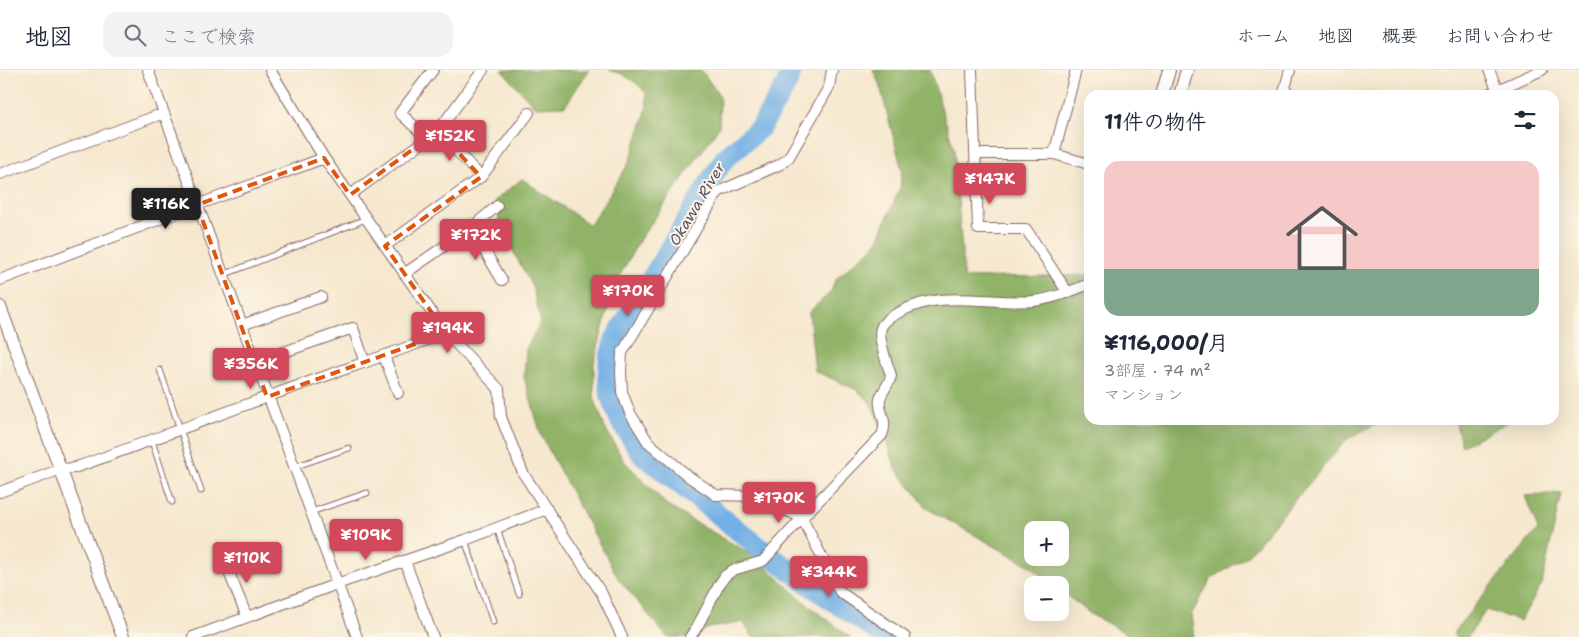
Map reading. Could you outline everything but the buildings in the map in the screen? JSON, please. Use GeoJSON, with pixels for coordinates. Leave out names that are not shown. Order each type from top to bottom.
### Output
{"type":"FeatureCollection","features":[{"type":"Feature","properties":{"kind":"street"},"geometry":{"type":"LineString","coordinates":[[148,70],[357,637]]}},
{"type":"Feature","properties":{"kind":"street"},"geometry":{"type":"LineString","coordinates":[[270,70],[324,158],[446,333],[499,389],[501,417],[522,473],[602,594],[622,637]]}},
{"type":"Feature","properties":{"kind":"street"},"geometry":{"type":"LineString","coordinates":[[428,139],[400,113],[433,70]]}},
{"type":"Feature","properties":{"kind":"street"},"geometry":{"type":"LineString","coordinates":[[350,195],[438,130],[483,70]]}},
{"type":"Feature","properties":{"kind":"street"},"geometry":{"type":"LineString","coordinates":[[832,70],[829,88],[789,157],[781,164],[718,192],[622,353],[622,392],[630,413],[648,442],[662,456],[688,476],[716,495],[752,496],[763,499],[802,518],[840,592],[905,637]]}},
{"type":"Feature","properties":{"kind":"street"},"geometry":{"type":"LineString","coordinates":[[972,70],[978,229],[1026,229],[1068,293]]}},
{"type":"Feature","properties":{"kind":"street"},"geometry":{"type":"LineString","coordinates":[[1054,154],[1076,70]]}},
{"type":"Feature","properties":{"kind":"street"},"geometry":{"type":"LineString","coordinates":[[1163,90],[1168,70]]}},
{"type":"Feature","properties":{"kind":"street"},"geometry":{"type":"LineString","coordinates":[[1181,90],[1187,70]]}},
{"type":"Feature","properties":{"kind":"street"},"geometry":{"type":"LineString","coordinates":[[1285,90],[1290,70]]}},
{"type":"Feature","properties":{"kind":"street"},"geometry":{"type":"LineString","coordinates":[[1489,70],[1497,89],[1542,70]]}},
{"type":"Feature","properties":{"kind":"street"},"geometry":{"type":"LineString","coordinates":[[385,246],[481,177],[529,113]]}},
{"type":"Feature","properties":{"kind":"street"},"geometry":{"type":"LineString","coordinates":[[0,174],[164,114]]}},
{"type":"Feature","properties":{"kind":"street"},"geometry":{"type":"LineString","coordinates":[[438,130],[481,177]]}},
{"type":"Feature","properties":{"kind":"street"},"geometry":{"type":"LineString","coordinates":[[975,154],[1054,154],[1084,163]]}},
{"type":"Feature","properties":{"kind":"street"},"geometry":{"type":"LineString","coordinates":[[0,280],[197,204],[324,158]]}},
{"type":"Feature","properties":{"kind":"street"},"geometry":{"type":"LineString","coordinates":[[404,274],[471,228],[497,206]]}},
{"type":"Feature","properties":{"kind":"street"},"geometry":{"type":"LineString","coordinates":[[471,228],[502,280]]}},
{"type":"Feature","properties":{"kind":"street"},"geometry":{"type":"LineString","coordinates":[[690,637],[725,576],[733,570],[763,561],[882,435],[885,423],[880,398],[891,376],[880,332],[881,327],[891,317],[905,309],[942,299],[1015,302],[1046,300],[1084,286]]}},
{"type":"Feature","properties":{"kind":"street"},"geometry":{"type":"LineString","coordinates":[[242,325],[321,297]]}},
{"type":"Feature","properties":{"kind":"street"},"geometry":{"type":"LineString","coordinates":[[0,306],[123,637]]}},
{"type":"Feature","properties":{"kind":"street"},"geometry":{"type":"LineString","coordinates":[[255,362],[353,328],[365,363]]}},
{"type":"Feature","properties":{"kind":"street"},"geometry":{"type":"LineString","coordinates":[[0,492],[61,469],[74,468],[152,441],[267,397],[446,333]]}},
{"type":"Feature","properties":{"kind":"street"},"geometry":{"type":"LineString","coordinates":[[384,356],[398,393]]}},
{"type":"Feature","properties":{"kind":"street"},"geometry":{"type":"LineString","coordinates":[[193,637],[547,509]]}},
{"type":"Feature","properties":{"kind":"street"},"geometry":{"type":"LineString","coordinates":[[224,560],[248,617]]}},
{"type":"Feature","properties":{"kind":"street"},"geometry":{"type":"LineString","coordinates":[[405,561],[433,637]]}},
{"type":"Feature","properties":{"kind":"lane"},"geometry":{"type":"LineString","coordinates":[[223,274],[366,219]]}},
{"type":"Feature","properties":{"kind":"lane"},"geometry":{"type":"LineString","coordinates":[[160,370],[201,491]]}},
{"type":"Feature","properties":{"kind":"lane"},"geometry":{"type":"LineString","coordinates":[[152,441],[172,502]]}},
{"type":"Feature","properties":{"kind":"lane"},"geometry":{"type":"LineString","coordinates":[[294,468],[349,448]]}},
{"type":"Feature","properties":{"kind":"lane"},"geometry":{"type":"LineString","coordinates":[[311,512],[367,493]]}},
{"type":"Feature","properties":{"kind":"lane"},"geometry":{"type":"LineString","coordinates":[[497,527],[520,594]]}},
{"type":"Feature","properties":{"kind":"lane"},"geometry":{"type":"LineString","coordinates":[[465,540],[493,622]]}},
{"type":"Feature","properties":{"kind":"highlighted area"},"geometry":{"type":"Polygon","coordinates":[[[438,131],[481,177],[385,246],[446,333],[267,397],[197,205],[324,158],[350,195],[438,131]]]}},
{"type":"Feature","properties":{"kind":"green space"},"geometry":{"type":"Polygon","coordinates":[[[502,70],[589,70],[565,106],[535,107],[502,70]]]}},
{"type":"Feature","properties":{"kind":"green space"},"geometry":{"type":"Polygon","coordinates":[[[609,70],[701,70],[720,96],[719,127],[640,239],[614,286],[594,363],[594,397],[605,428],[624,461],[669,507],[754,556],[808,605],[850,637],[753,637],[743,622],[709,628],[689,637],[667,637],[618,578],[541,435],[524,377],[526,349],[541,321],[532,286],[501,229],[495,200],[522,179],[590,225],[629,163],[647,105],[646,93],[639,85],[622,74],[609,70]]]}},
{"type":"Feature","properties":{"kind":"green space"},"geometry":{"type":"Polygon","coordinates":[[[873,70],[930,70],[954,149],[964,278],[1084,275],[1084,425],[1374,425],[1347,439],[1247,556],[1211,579],[1191,615],[1194,637],[1129,637],[1124,632],[1092,615],[1069,597],[1069,576],[1043,576],[1030,566],[1069,566],[1069,521],[1024,521],[1024,563],[928,509],[896,469],[883,431],[869,401],[857,390],[815,371],[809,312],[831,292],[835,280],[876,244],[900,188],[902,170],[880,86],[873,70]]]}},
{"type":"Feature","properties":{"kind":"green space"},"geometry":{"type":"Polygon","coordinates":[[[1456,425],[1502,425],[1462,446],[1456,425]]]}},
{"type":"Feature","properties":{"kind":"green space"},"geometry":{"type":"Polygon","coordinates":[[[1561,493],[1542,584],[1520,621],[1486,610],[1468,637],[1454,637],[1456,629],[1538,529],[1525,496],[1561,493]]]}},
{"type":"Feature","properties":{"kind":"waterway","name":"Okawa River"},"geometry":{"type":"LineString","coordinates":[[792,70],[786,85],[760,128],[724,159],[615,339],[609,359],[608,377],[611,397],[621,422],[642,454],[764,551],[886,637]]}}]}
